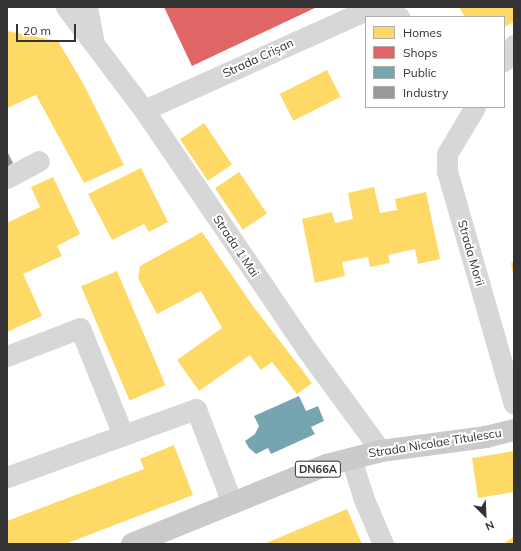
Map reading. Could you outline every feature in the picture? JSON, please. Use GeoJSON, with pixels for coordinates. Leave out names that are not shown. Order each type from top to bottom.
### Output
{"type":"FeatureCollection","features":[{"type":"Feature","properties":{"kind":"main road","name":"Strada Nicolae Titulescu"},"geometry":{"type":"LineString","coordinates":[[133,544],[232,502],[327,465],[380,450],[486,437],[514,430]]}},
{"type":"Feature","properties":{"kind":"street","name":"Strada 1 Mai"},"geometry":{"type":"LineString","coordinates":[[66,7],[94,41],[144,110],[307,350],[380,450]]}},
{"type":"Feature","properties":{"kind":"street","name":"Strada 1 Mai"},"geometry":{"type":"LineString","coordinates":[[87,7],[94,41]]}},
{"type":"Feature","properties":{"kind":"street","name":"Strada Crișan"},"geometry":{"type":"LineString","coordinates":[[144,110],[373,7]]}},
{"type":"Feature","properties":{"kind":"street"},"geometry":{"type":"LineString","coordinates":[[382,7],[397,16]]}},
{"type":"Feature","properties":{"kind":"street"},"geometry":{"type":"LineString","coordinates":[[505,59],[514,45]]}},
{"type":"Feature","properties":{"kind":"street","name":"Strada Morii"},"geometry":{"type":"LineString","coordinates":[[473,108],[447,154],[447,171],[514,404]]}},
{"type":"Feature","properties":{"kind":"street"},"geometry":{"type":"LineString","coordinates":[[7,178],[39,161]]}},
{"type":"Feature","properties":{"kind":"street"},"geometry":{"type":"LineString","coordinates":[[7,356],[80,328],[123,435]]}},
{"type":"Feature","properties":{"kind":"street"},"geometry":{"type":"LineString","coordinates":[[7,477],[196,409],[232,502]]}},
{"type":"Feature","properties":{"kind":"street"},"geometry":{"type":"LineString","coordinates":[[351,459],[362,497],[383,544]]}},
{"type":"Feature","properties":{"kind":"building: Homes"},"geometry":{"type":"Polygon","coordinates":[[[459,7],[514,7],[514,22],[505,26],[505,16],[464,16],[459,7]]]}},
{"type":"Feature","properties":{"kind":"building: Homes"},"geometry":{"type":"Polygon","coordinates":[[[7,31],[58,41],[84,85],[124,165],[84,183],[36,95],[7,108],[7,31]]]}},
{"type":"Feature","properties":{"kind":"building: Homes"},"geometry":{"type":"Polygon","coordinates":[[[327,70],[341,97],[293,121],[280,94],[327,70]]]}},
{"type":"Feature","properties":{"kind":"building: Homes"},"geometry":{"type":"Polygon","coordinates":[[[204,123],[232,164],[208,181],[180,139],[204,123]]]}},
{"type":"Feature","properties":{"kind":"building: Homes"},"geometry":{"type":"Polygon","coordinates":[[[141,168],[168,222],[149,232],[144,224],[112,240],[88,194],[141,168]]]}},
{"type":"Feature","properties":{"kind":"building: Homes"},"geometry":{"type":"Polygon","coordinates":[[[239,172],[267,213],[243,230],[215,188],[239,172]]]}},
{"type":"Feature","properties":{"kind":"building: Homes"},"geometry":{"type":"Polygon","coordinates":[[[53,177],[80,234],[57,246],[62,256],[23,274],[42,316],[7,332],[7,223],[40,207],[31,187],[53,177]]]}},
{"type":"Feature","properties":{"kind":"building: Homes"},"geometry":{"type":"Polygon","coordinates":[[[374,187],[380,213],[397,210],[395,199],[426,192],[440,259],[418,264],[415,249],[388,255],[390,263],[370,267],[368,257],[342,262],[345,276],[315,283],[302,219],[332,212],[335,223],[353,219],[348,193],[374,187]]]}},
{"type":"Feature","properties":{"kind":"building: Homes"},"geometry":{"type":"Polygon","coordinates":[[[202,232],[253,306],[312,383],[297,394],[272,362],[261,370],[250,355],[199,391],[177,360],[222,328],[201,291],[157,314],[138,278],[140,266],[202,232]]]}},
{"type":"Feature","properties":{"kind":"building: Homes"},"geometry":{"type":"Polygon","coordinates":[[[514,262],[514,274],[513,274],[511,263],[514,262]]]}},
{"type":"Feature","properties":{"kind":"building: Homes"},"geometry":{"type":"Polygon","coordinates":[[[117,271],[165,385],[130,400],[81,286],[117,271]]]}},
{"type":"Feature","properties":{"kind":"building: Homes"},"geometry":{"type":"Polygon","coordinates":[[[174,445],[193,495],[65,544],[7,544],[7,521],[144,469],[140,459],[174,445]]]}},
{"type":"Feature","properties":{"kind":"building: Homes"},"geometry":{"type":"Polygon","coordinates":[[[514,451],[514,492],[478,498],[472,458],[514,451]]]}},
{"type":"Feature","properties":{"kind":"building: Homes"},"geometry":{"type":"Polygon","coordinates":[[[347,509],[362,544],[264,544],[347,509]]]}},
{"type":"Feature","properties":{"kind":"building: Homes"},"geometry":{"type":"Polygon","coordinates":[[[514,536],[514,544],[504,544],[514,536]]]}},
{"type":"Feature","properties":{"kind":"building: Shops"},"geometry":{"type":"Polygon","coordinates":[[[164,7],[317,7],[192,66],[164,7]]]}},
{"type":"Feature","properties":{"kind":"building: Public"},"geometry":{"type":"Polygon","coordinates":[[[299,396],[306,411],[318,406],[324,421],[311,427],[315,434],[271,454],[268,448],[256,454],[249,448],[245,441],[255,434],[259,426],[254,416],[299,396]]]}},
{"type":"Feature","properties":{"kind":"building: Industry"},"geometry":{"type":"Polygon","coordinates":[[[7,151],[13,163],[7,167],[7,151]]]}}]}
